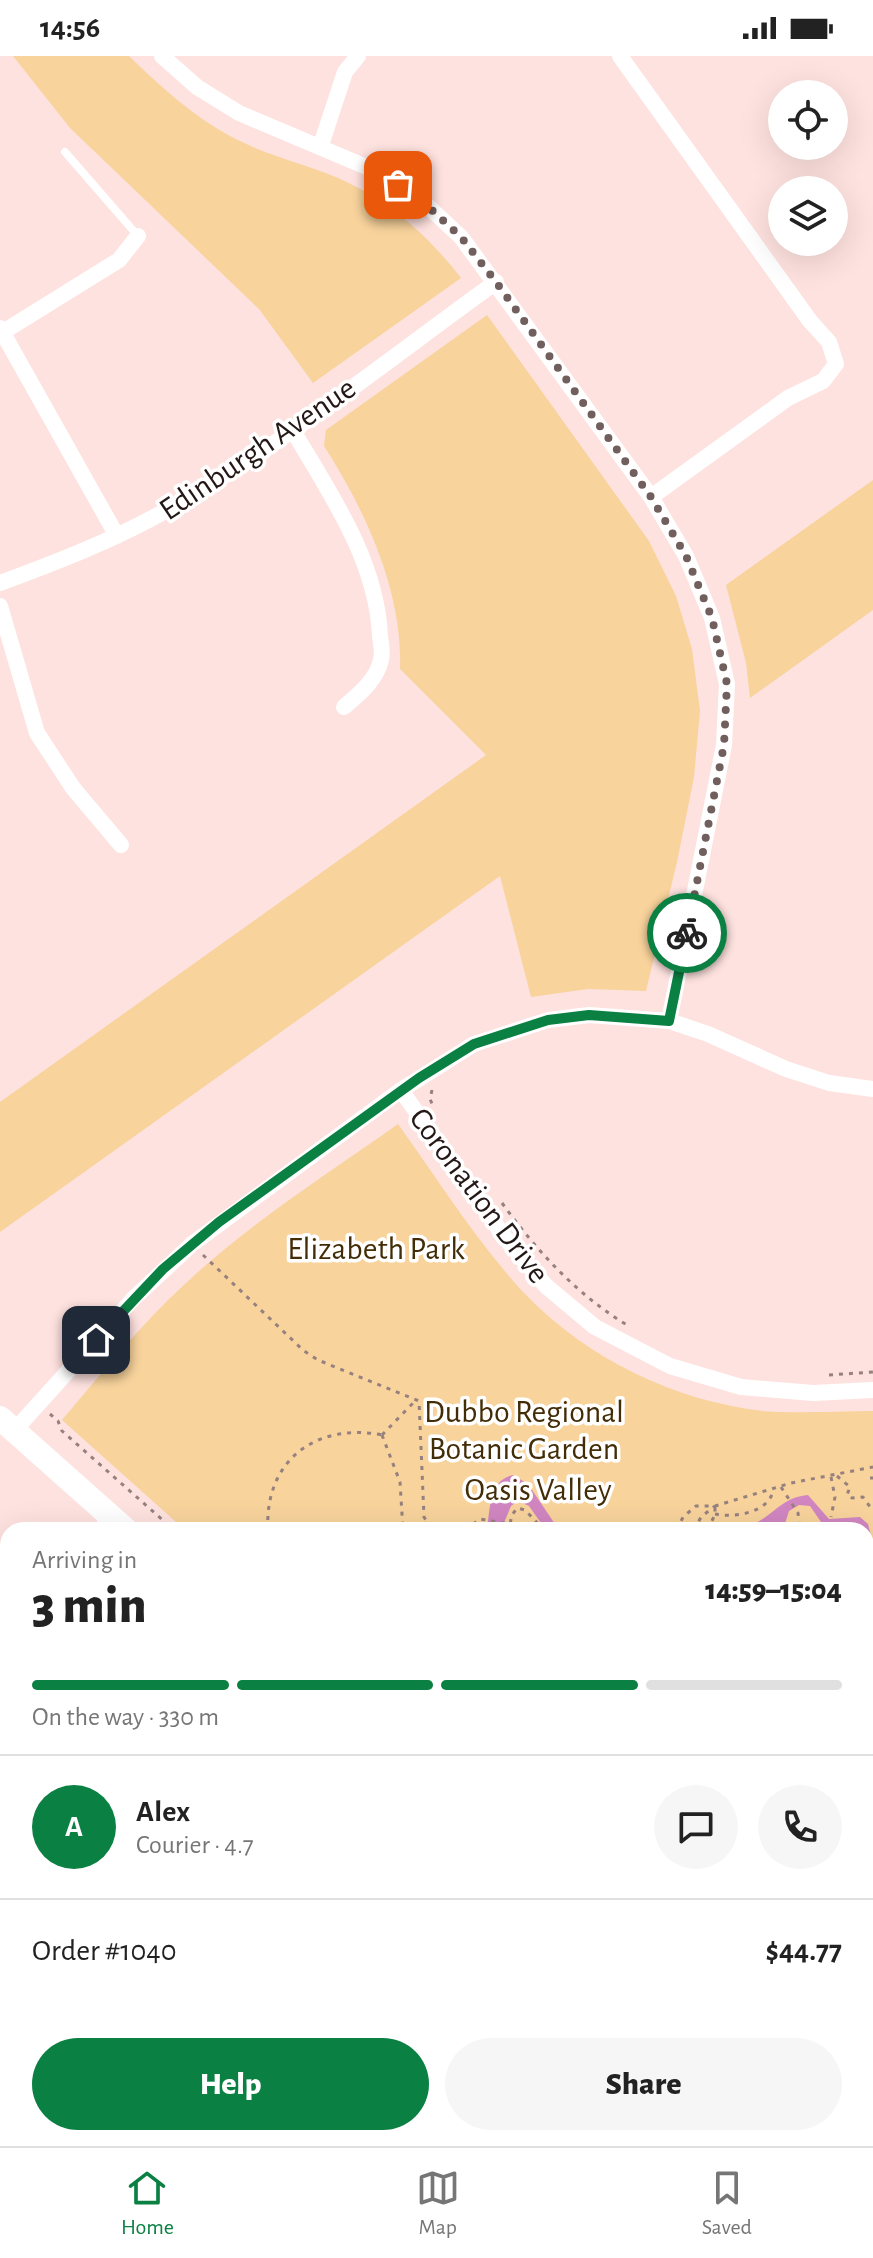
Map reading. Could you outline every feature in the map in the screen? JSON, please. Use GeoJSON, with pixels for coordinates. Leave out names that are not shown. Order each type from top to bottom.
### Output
{"type":"FeatureCollection","features":[{"type":"Feature","properties":{"kind":"street"},"geometry":{"type":"LineString","coordinates":[[162,56],[197,87],[239,113],[321,145],[376,171],[420,199],[461,237],[651,497],[686,556],[712,618],[727,684],[724,745],[669,1021]]}},
{"type":"Feature","properties":{"kind":"street"},"geometry":{"type":"LineString","coordinates":[[321,145],[345,72],[358,56]]}},
{"type":"Feature","properties":{"kind":"street"},"geometry":{"type":"LineString","coordinates":[[620,56],[810,321],[829,342],[836,364],[823,381],[788,398],[651,497]]}},
{"type":"Feature","properties":{"kind":"street"},"geometry":{"type":"LineString","coordinates":[[117,536],[2,330],[119,260],[138,236]]}},
{"type":"Feature","properties":{"kind":"street","name":"Edinburgh Avenue"},"geometry":{"type":"LineString","coordinates":[[0,583],[117,536],[216,481],[496,282]]}},
{"type":"Feature","properties":{"kind":"street"},"geometry":{"type":"LineString","coordinates":[[292,429],[341,511],[357,547],[380,621],[381,659],[368,686],[344,707]]}},
{"type":"Feature","properties":{"kind":"street"},"geometry":{"type":"LineString","coordinates":[[0,606],[37,733],[73,788],[121,845]]}},
{"type":"Feature","properties":{"kind":"street"},"geometry":{"type":"LineString","coordinates":[[109,1522],[7,1424],[39,1403],[134,1298],[192,1244],[401,1090],[474,1044],[548,1020],[589,1015],[669,1021],[708,1034],[786,1069],[829,1083],[873,1089]]}},
{"type":"Feature","properties":{"kind":"street","name":"Coronation Drive"},"geometry":{"type":"LineString","coordinates":[[401,1090],[505,1238],[546,1286],[595,1327],[670,1366],[741,1387],[813,1393],[873,1390]]}},
{"type":"Feature","properties":{"kind":"lane"},"geometry":{"type":"LineString","coordinates":[[65,152],[138,236]]}},
{"type":"Feature","properties":{"kind":"path"},"geometry":{"type":"LineString","coordinates":[[434,1110],[431,1091],[443,1083]]}},
{"type":"Feature","properties":{"kind":"path"},"geometry":{"type":"LineString","coordinates":[[501,1202],[557,1271],[606,1311],[633,1328]]}},
{"type":"Feature","properties":{"kind":"path"},"geometry":{"type":"LineString","coordinates":[[192,1244],[304,1351],[318,1360],[419,1401],[424,1517],[427,1522]]}},
{"type":"Feature","properties":{"kind":"path"},"geometry":{"type":"LineString","coordinates":[[827,1375],[873,1372]]}},
{"type":"Feature","properties":{"kind":"path"},"geometry":{"type":"LineString","coordinates":[[382,1435],[417,1400]]}},
{"type":"Feature","properties":{"kind":"path"},"geometry":{"type":"LineString","coordinates":[[39,1403],[58,1421],[62,1431],[165,1522]]}},
{"type":"Feature","properties":{"kind":"path"},"geometry":{"type":"LineString","coordinates":[[269,1522],[276,1477],[285,1463],[319,1440],[339,1432],[361,1431],[382,1435]]}},
{"type":"Feature","properties":{"kind":"path"},"geometry":{"type":"LineString","coordinates":[[382,1435],[400,1482],[402,1522]]}},
{"type":"Feature","properties":{"kind":"path"},"geometry":{"type":"LineString","coordinates":[[681,1522],[691,1509],[700,1505],[715,1506],[781,1487],[873,1467]]}},
{"type":"Feature","properties":{"kind":"path"},"geometry":{"type":"LineString","coordinates":[[837,1476],[850,1487],[847,1495],[863,1497],[873,1511]]}},
{"type":"Feature","properties":{"kind":"path"},"geometry":{"type":"LineString","coordinates":[[831,1477],[835,1497],[831,1517]]}},
{"type":"Feature","properties":{"kind":"path"},"geometry":{"type":"LineString","coordinates":[[781,1487],[796,1508],[799,1522]]}},
{"type":"Feature","properties":{"kind":"path"},"geometry":{"type":"LineString","coordinates":[[715,1514],[726,1516],[756,1509],[771,1498],[773,1489]]}},
{"type":"Feature","properties":{"kind":"path"},"geometry":{"type":"LineString","coordinates":[[712,1522],[715,1506]]}},
{"type":"Feature","properties":{"kind":"path"},"geometry":{"type":"LineString","coordinates":[[698,1522],[715,1506]]}},
{"type":"Feature","properties":{"kind":"path"},"geometry":{"type":"LineString","coordinates":[[510,1522],[517,1508],[525,1510],[536,1522]]}},
{"type":"Feature","properties":{"kind":"path"},"geometry":{"type":"LineString","coordinates":[[474,1522],[484,1519],[500,1522]]}},
{"type":"Feature","properties":{"kind":"green space"},"geometry":{"type":"Polygon","coordinates":[[[13,56],[129,56],[181,103],[224,133],[264,152],[338,178],[374,197],[421,233],[461,278],[313,383],[259,309],[70,128],[13,56]]]}},
{"type":"Feature","properties":{"kind":"green space"},"geometry":{"type":"Polygon","coordinates":[[[487,315],[649,541],[676,596],[692,649],[700,711],[694,777],[646,991],[588,989],[531,997],[500,876],[0,1232],[0,1102],[486,755],[400,669],[395,610],[388,581],[367,524],[324,446],[326,430],[487,315]]]}},
{"type":"Feature","properties":{"kind":"green space"},"geometry":{"type":"Polygon","coordinates":[[[873,480],[873,610],[750,698],[746,663],[726,585],[873,480]]]}},
{"type":"Feature","properties":{"kind":"green space"},"geometry":{"type":"Polygon","coordinates":[[[398,1124],[475,1234],[508,1275],[550,1318],[605,1357],[666,1387],[730,1406],[777,1412],[873,1411],[873,1522],[176,1522],[62,1420],[122,1350],[186,1283],[289,1200],[398,1124]]]}},
{"type":"Feature","properties":{"kind":"shaded area"},"geometry":{"type":"Polygon","coordinates":[[[513,1475],[528,1484],[554,1522],[540,1522],[529,1506],[518,1501],[511,1506],[504,1522],[488,1522],[495,1489],[505,1478],[513,1475]]]}},
{"type":"Feature","properties":{"kind":"shaded area"},"geometry":{"type":"Polygon","coordinates":[[[808,1495],[829,1519],[860,1517],[866,1522],[821,1522],[810,1506],[799,1505],[789,1511],[786,1522],[757,1522],[800,1496],[808,1495]]]}},
{"type":"Feature","properties":{"kind":"way so far"},"geometry":{"type":"LineString","coordinates":[[398,185],[420,199],[461,237],[496,282],[651,497],[686,556],[712,618],[727,684],[724,745],[687,933]]}},
{"type":"Feature","properties":{"kind":"route"},"geometry":{"type":"LineString","coordinates":[[96,1340],[163,1269],[219,1222],[436,1066],[474,1044],[548,1020],[589,1015],[669,1021],[687,933]]}},
{"type":"Feature","properties":{"kind":"park label","name":"Elizabeth Park"},"geometry":{"type":"Point","coordinates":[376,1248]}},
{"type":"Feature","properties":{"kind":"park label","name":"Dubbo Regional Botanic Garden"},"geometry":{"type":"Point","coordinates":[524,1430]}},
{"type":"Feature","properties":{"kind":"park label","name":"Oasis Valley"},"geometry":{"type":"Point","coordinates":[538,1489]}}]}
